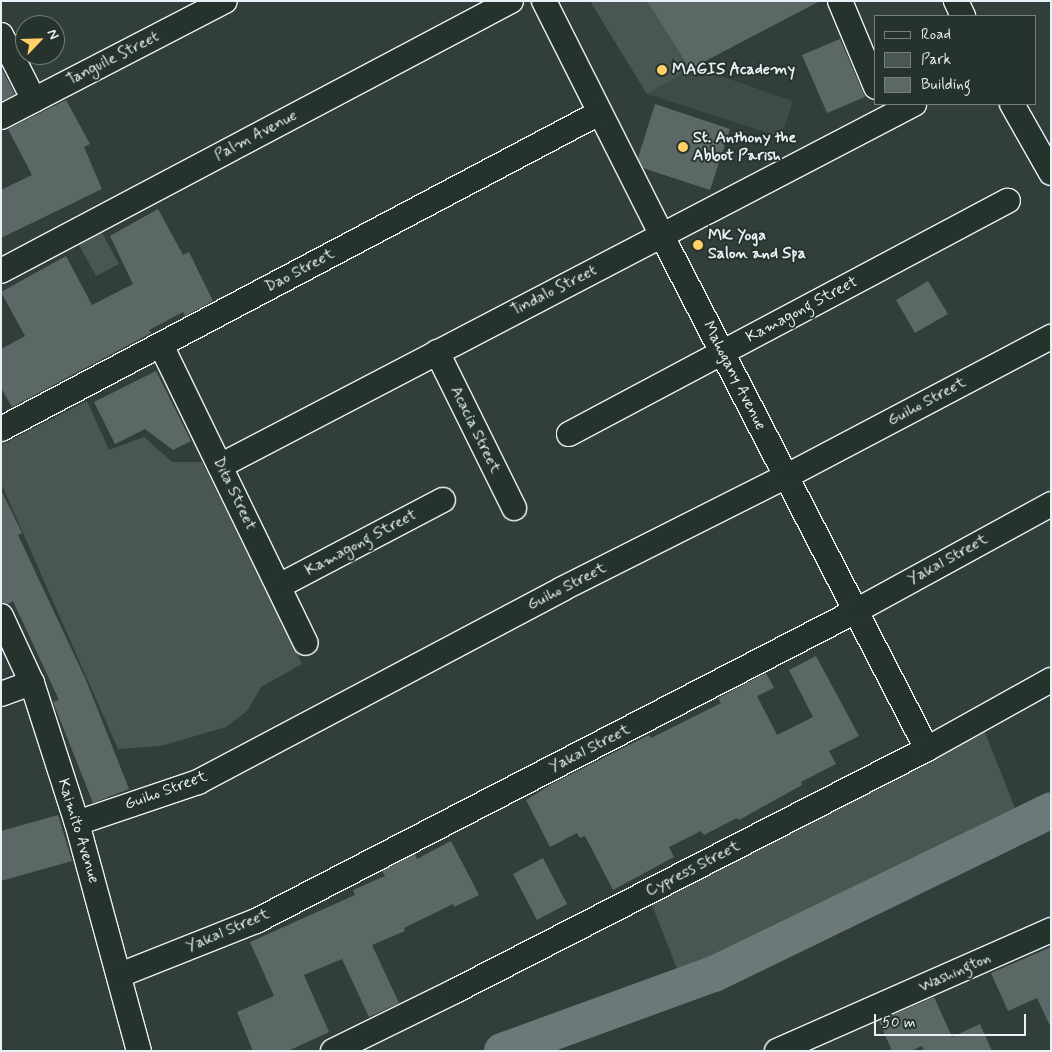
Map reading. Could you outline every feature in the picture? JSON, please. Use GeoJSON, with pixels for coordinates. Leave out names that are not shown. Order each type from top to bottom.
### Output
{"type":"FeatureCollection","features":[{"type":"Feature","properties":{"kind":"street","name":"Tanguile Street"},"geometry":{"type":"LineString","coordinates":[[1,116],[225,1]]}},
{"type":"Feature","properties":{"kind":"street","name":"Palm Avenue"},"geometry":{"type":"LineString","coordinates":[[1,270],[511,1]]}},
{"type":"Feature","properties":{"kind":"street","name":"Mahogany Avenue"},"geometry":{"type":"LineString","coordinates":[[544,1],[599,113],[854,612],[927,749]]}},
{"type":"Feature","properties":{"kind":"street"},"geometry":{"type":"LineString","coordinates":[[840,1],[874,82]]}},
{"type":"Feature","properties":{"kind":"street"},"geometry":{"type":"LineString","coordinates":[[956,1],[963,15]]}},
{"type":"Feature","properties":{"kind":"street"},"geometry":{"type":"LineString","coordinates":[[1,35],[34,100]]}},
{"type":"Feature","properties":{"kind":"street","name":"Tindalo Street"},"geometry":{"type":"LineString","coordinates":[[220,466],[662,236],[886,111],[910,105]]}},
{"type":"Feature","properties":{"kind":"street"},"geometry":{"type":"LineString","coordinates":[[1013,105],[1051,173]]}},
{"type":"Feature","properties":{"kind":"street","name":"Dao Street"},"geometry":{"type":"LineString","coordinates":[[1,429],[599,113]]}},
{"type":"Feature","properties":{"kind":"street","name":"Kamagong Street"},"geometry":{"type":"LineString","coordinates":[[569,434],[1008,201]]}},
{"type":"Feature","properties":{"kind":"street","name":"Guiho Street"},"geometry":{"type":"LineString","coordinates":[[77,823],[198,782],[562,589],[785,477],[1051,337]]}},
{"type":"Feature","properties":{"kind":"street","name":"Dita Street"},"geometry":{"type":"LineString","coordinates":[[161,345],[306,643]]}},
{"type":"Feature","properties":{"kind":"street","name":"Acacia Street"},"geometry":{"type":"LineString","coordinates":[[437,352],[514,508]]}},
{"type":"Feature","properties":{"kind":"street","name":"Kamagong Street"},"geometry":{"type":"LineString","coordinates":[[279,586],[443,500]]}},
{"type":"Feature","properties":{"kind":"street","name":"Yakal Street"},"geometry":{"type":"LineString","coordinates":[[120,975],[256,921],[854,612],[1051,504]]}},
{"type":"Feature","properties":{"kind":"street","name":"Kaimito Avenue"},"geometry":{"type":"LineString","coordinates":[[1,616],[32,683],[77,823],[120,975],[139,1051]]}},
{"type":"Feature","properties":{"kind":"street","name":"Cypress Street"},"geometry":{"type":"LineString","coordinates":[[332,1051],[472,982],[927,749],[1051,680]]}},
{"type":"Feature","properties":{"kind":"street"},"geometry":{"type":"LineString","coordinates":[[1,694],[32,683]]}},
{"type":"Feature","properties":{"kind":"street","name":"Washington"},"geometry":{"type":"LineString","coordinates":[[777,1051],[807,1045],[1051,930]]}},
{"type":"Feature","properties":{"kind":"shaded area","name":"MAGIS Academy"},"geometry":{"type":"Polygon","coordinates":[[[634,1],[799,1],[803,10],[690,69],[696,78],[709,72],[793,101],[781,137],[647,94],[602,21],[634,1]]]}},
{"type":"Feature","properties":{"kind":"green space"},"geometry":{"type":"Polygon","coordinates":[[[590,1],[647,1],[690,69],[647,94],[590,1]]]}},
{"type":"Feature","properties":{"kind":"green space"},"geometry":{"type":"Polygon","coordinates":[[[97,223],[119,264],[96,276],[74,236],[97,223]]]}},
{"type":"Feature","properties":{"kind":"green space"},"geometry":{"type":"Polygon","coordinates":[[[87,401],[109,450],[144,437],[172,462],[202,462],[302,664],[261,687],[248,710],[226,727],[161,746],[118,749],[1,483],[1,445],[87,401]]]}},
{"type":"Feature","properties":{"kind":"green space"},"geometry":{"type":"Polygon","coordinates":[[[978,715],[1021,823],[859,911],[686,992],[645,887],[978,715]]]}},
{"type":"Feature","properties":{"kind":"building"},"geometry":{"type":"Polygon","coordinates":[[[647,1],[820,1],[690,69],[647,1]]]}},
{"type":"Feature","properties":{"kind":"building"},"geometry":{"type":"Polygon","coordinates":[[[840,39],[865,97],[827,113],[802,55],[840,39]]]}},
{"type":"Feature","properties":{"kind":"building"},"geometry":{"type":"Polygon","coordinates":[[[1,68],[15,94],[1,101],[1,68]]]}},
{"type":"Feature","properties":{"kind":"building"},"geometry":{"type":"Polygon","coordinates":[[[66,100],[90,144],[84,147],[102,189],[1,238],[1,190],[32,175],[8,129],[66,100]]]}},
{"type":"Feature","properties":{"kind":"building","name":"St. Anthony the Abbot Parish"},"geometry":{"type":"Polygon","coordinates":[[[655,104],[730,129],[710,190],[643,168],[638,158],[655,104]]]}},
{"type":"Feature","properties":{"kind":"building"},"geometry":{"type":"Polygon","coordinates":[[[158,209],[183,255],[189,252],[213,301],[185,316],[183,312],[149,330],[151,333],[12,407],[1,388],[1,349],[25,336],[1,292],[66,256],[92,305],[133,284],[110,236],[158,209]]]}},
{"type":"Feature","properties":{"kind":"building"},"geometry":{"type":"Polygon","coordinates":[[[928,281],[948,314],[915,333],[896,300],[928,281]]]}},
{"type":"Feature","properties":{"kind":"building"},"geometry":{"type":"Polygon","coordinates":[[[156,371],[191,441],[173,450],[145,429],[115,444],[94,402],[156,371]]]}},
{"type":"Feature","properties":{"kind":"building"},"geometry":{"type":"Polygon","coordinates":[[[1,490],[22,533],[18,535],[86,680],[129,789],[93,803],[53,702],[59,700],[13,601],[8,604],[1,602],[1,490]]]}},
{"type":"Feature","properties":{"kind":"building"},"geometry":{"type":"Polygon","coordinates":[[[816,656],[859,736],[829,751],[836,764],[801,782],[802,785],[739,820],[737,818],[704,835],[701,831],[669,847],[674,857],[613,890],[585,836],[580,838],[577,833],[550,847],[526,800],[552,784],[649,735],[651,738],[721,703],[718,698],[766,673],[774,688],[757,696],[777,735],[813,717],[789,670],[816,656]]]}},
{"type":"Feature","properties":{"kind":"building"},"geometry":{"type":"Polygon","coordinates":[[[58,815],[72,861],[1,881],[1,831],[58,815]]]}},
{"type":"Feature","properties":{"kind":"building"},"geometry":{"type":"Polygon","coordinates":[[[451,841],[479,895],[454,907],[453,904],[404,928],[405,931],[372,945],[399,1003],[369,1017],[342,959],[304,975],[329,1032],[288,1051],[253,1051],[237,1012],[274,996],[250,942],[355,895],[353,890],[385,876],[382,871],[415,854],[417,859],[451,841]]]}},
{"type":"Feature","properties":{"kind":"building"},"geometry":{"type":"Polygon","coordinates":[[[543,858],[567,904],[537,920],[513,874],[543,858]]]}},
{"type":"Feature","properties":{"kind":"building"},"geometry":{"type":"Polygon","coordinates":[[[1051,947],[1051,1028],[1037,998],[1008,1011],[991,973],[1051,947]]]}},
{"type":"Feature","properties":{"kind":"building"},"geometry":{"type":"Polygon","coordinates":[[[934,997],[952,1037],[980,1024],[992,1051],[920,1051],[924,1049],[922,1046],[911,1051],[892,1051],[879,1021],[934,997]]]}},
{"type":"Feature","properties":{"kind":"waterway"},"geometry":{"type":"LineString","coordinates":[[502,1051],[714,974],[1051,810]]}},
{"type":"Feature","properties":{"kind":"place","name":"MAGIS Academy"},"geometry":{"type":"Point","coordinates":[662,70]}},
{"type":"Feature","properties":{"kind":"place","name":"St. Anthony the Abbot Parish"},"geometry":{"type":"Point","coordinates":[683,147]}},
{"type":"Feature","properties":{"kind":"place","name":"MK Yoga Salon and Spa"},"geometry":{"type":"Point","coordinates":[698,245]}}]}
